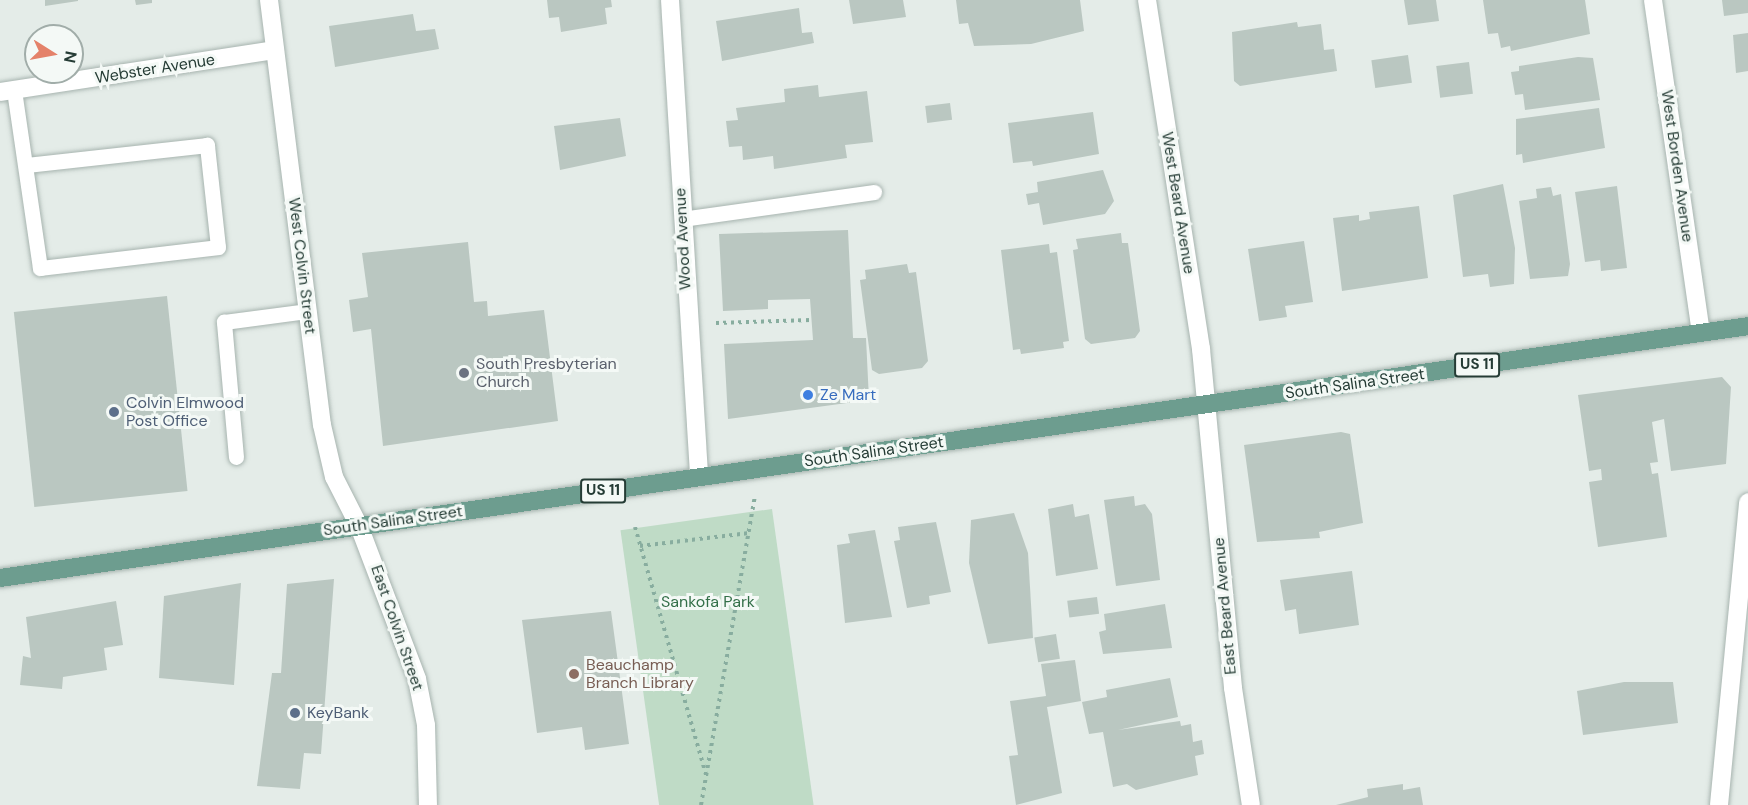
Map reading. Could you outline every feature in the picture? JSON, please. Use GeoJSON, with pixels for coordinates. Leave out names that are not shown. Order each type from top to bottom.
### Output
{"type":"FeatureCollection","features":[{"type":"Feature","properties":{"kind":"main road","name":"South Salina Street"},"geometry":{"type":"LineString","coordinates":[[0,578],[1206,406],[1748,326]]}},
{"type":"Feature","properties":{"kind":"street","name":"West Colvin Street"},"geometry":{"type":"LineString","coordinates":[[269,0],[308,311],[334,477],[359,526]]}},
{"type":"Feature","properties":{"kind":"street","name":"Wood Avenue"},"geometry":{"type":"LineString","coordinates":[[670,0],[687,325],[699,477]]}},
{"type":"Feature","properties":{"kind":"street","name":"West Beard Avenue"},"geometry":{"type":"LineString","coordinates":[[1147,0],[1206,406]]}},
{"type":"Feature","properties":{"kind":"street","name":"West Borden Avenue"},"geometry":{"type":"LineString","coordinates":[[1653,0],[1701,332]]}},
{"type":"Feature","properties":{"kind":"street","name":"Webster Avenue"},"geometry":{"type":"LineString","coordinates":[[7,91],[275,50]]}},
{"type":"Feature","properties":{"kind":"street","name":"East Beard Avenue"},"geometry":{"type":"LineString","coordinates":[[1206,406],[1233,688],[1251,805]]}},
{"type":"Feature","properties":{"kind":"street"},"geometry":{"type":"LineString","coordinates":[[1719,805],[1748,502]]}},
{"type":"Feature","properties":{"kind":"street","name":"East Colvin Street"},"geometry":{"type":"LineString","coordinates":[[359,526],[417,679],[426,725],[428,805]]}},
{"type":"Feature","properties":{"kind":"lane"},"geometry":{"type":"LineString","coordinates":[[7,91],[27,165],[40,268],[218,247],[207,145],[27,165]]}},
{"type":"Feature","properties":{"kind":"lane"},"geometry":{"type":"LineString","coordinates":[[682,219],[874,192]]}},
{"type":"Feature","properties":{"kind":"lane"},"geometry":{"type":"LineString","coordinates":[[236,457],[224,322],[308,311]]}},
{"type":"Feature","properties":{"kind":"path"},"geometry":{"type":"LineString","coordinates":[[687,325],[811,320]]}},
{"type":"Feature","properties":{"kind":"path"},"geometry":{"type":"LineString","coordinates":[[701,805],[759,469]]}},
{"type":"Feature","properties":{"kind":"path"},"geometry":{"type":"LineString","coordinates":[[635,527],[706,776]]}},
{"type":"Feature","properties":{"kind":"path"},"geometry":{"type":"LineString","coordinates":[[640,546],[749,533]]}},
{"type":"Feature","properties":{"kind":"green space","name":"Sankofa Park"},"geometry":{"type":"Polygon","coordinates":[[[772,509],[814,805],[659,805],[620,530],[772,509]]]}},
{"type":"Feature","properties":{"kind":"building"},"geometry":{"type":"Polygon","coordinates":[[[45,0],[78,0],[78,1],[45,6],[45,0]]]}},
{"type":"Feature","properties":{"kind":"building"},"geometry":{"type":"Polygon","coordinates":[[[135,0],[152,0],[152,3],[136,5],[135,0]]]}},
{"type":"Feature","properties":{"kind":"building"},"geometry":{"type":"Polygon","coordinates":[[[547,0],[611,0],[612,7],[605,8],[607,24],[561,32],[559,17],[549,18],[547,0]]]}},
{"type":"Feature","properties":{"kind":"building"},"geometry":{"type":"Polygon","coordinates":[[[849,0],[903,0],[906,17],[853,24],[849,0]]]}},
{"type":"Feature","properties":{"kind":"building"},"geometry":{"type":"Polygon","coordinates":[[[956,0],[1080,0],[1084,31],[1031,44],[974,46],[968,23],[959,24],[956,0]]]}},
{"type":"Feature","properties":{"kind":"building"},"geometry":{"type":"Polygon","coordinates":[[[1404,0],[1436,0],[1439,21],[1408,25],[1404,0]]]}},
{"type":"Feature","properties":{"kind":"building"},"geometry":{"type":"Polygon","coordinates":[[[1483,0],[1585,0],[1590,34],[1511,51],[1510,46],[1501,48],[1498,33],[1488,34],[1483,0]]]}},
{"type":"Feature","properties":{"kind":"building"},"geometry":{"type":"Polygon","coordinates":[[[1722,0],[1748,0],[1748,13],[1724,16],[1722,0]]]}},
{"type":"Feature","properties":{"kind":"building"},"geometry":{"type":"Polygon","coordinates":[[[799,8],[802,33],[812,32],[814,43],[722,61],[716,21],[799,8]]]}},
{"type":"Feature","properties":{"kind":"building"},"geometry":{"type":"Polygon","coordinates":[[[413,14],[416,31],[435,29],[439,49],[335,67],[329,26],[413,14]]]}},
{"type":"Feature","properties":{"kind":"building"},"geometry":{"type":"Polygon","coordinates":[[[1297,22],[1298,27],[1321,24],[1324,50],[1334,49],[1337,71],[1240,86],[1234,81],[1232,32],[1297,22]]]}},
{"type":"Feature","properties":{"kind":"building"},"geometry":{"type":"Polygon","coordinates":[[[1748,33],[1748,71],[1736,73],[1733,35],[1748,33]]]}},
{"type":"Feature","properties":{"kind":"building"},"geometry":{"type":"Polygon","coordinates":[[[1408,55],[1412,83],[1375,88],[1371,60],[1408,55]]]}},
{"type":"Feature","properties":{"kind":"building"},"geometry":{"type":"Polygon","coordinates":[[[1578,57],[1593,58],[1600,100],[1525,110],[1523,94],[1515,95],[1511,72],[1519,71],[1519,66],[1578,57]]]}},
{"type":"Feature","properties":{"kind":"building"},"geometry":{"type":"Polygon","coordinates":[[[1469,62],[1473,94],[1440,98],[1436,66],[1469,62]]]}},
{"type":"Feature","properties":{"kind":"building"},"geometry":{"type":"Polygon","coordinates":[[[818,85],[819,97],[867,91],[873,142],[845,145],[847,158],[774,169],[773,156],[743,160],[742,146],[729,147],[726,121],[738,120],[736,108],[785,102],[784,89],[818,85]]]}},
{"type":"Feature","properties":{"kind":"building"},"geometry":{"type":"Polygon","coordinates":[[[950,103],[952,120],[927,123],[925,106],[950,103]]]}},
{"type":"Feature","properties":{"kind":"building"},"geometry":{"type":"Polygon","coordinates":[[[1599,108],[1605,148],[1523,163],[1522,154],[1516,155],[1516,119],[1599,108]]]}},
{"type":"Feature","properties":{"kind":"building"},"geometry":{"type":"Polygon","coordinates":[[[1093,112],[1099,154],[1033,166],[1032,161],[1013,163],[1008,123],[1093,112]]]}},
{"type":"Feature","properties":{"kind":"building"},"geometry":{"type":"Polygon","coordinates":[[[620,118],[626,156],[560,170],[554,126],[620,118]]]}},
{"type":"Feature","properties":{"kind":"building"},"geometry":{"type":"Polygon","coordinates":[[[1103,170],[1114,201],[1105,214],[1043,225],[1039,203],[1028,205],[1026,194],[1038,192],[1037,182],[1103,170]]]}},
{"type":"Feature","properties":{"kind":"building"},"geometry":{"type":"Polygon","coordinates":[[[1503,184],[1515,248],[1514,284],[1490,287],[1488,274],[1463,277],[1453,195],[1503,184]]]}},
{"type":"Feature","properties":{"kind":"building"},"geometry":{"type":"Polygon","coordinates":[[[1617,186],[1627,268],[1601,271],[1600,260],[1585,262],[1575,192],[1617,186]]]}},
{"type":"Feature","properties":{"kind":"building"},"geometry":{"type":"Polygon","coordinates":[[[1551,187],[1553,196],[1561,194],[1570,264],[1568,276],[1530,279],[1519,201],[1537,198],[1536,189],[1551,187]]]}},
{"type":"Feature","properties":{"kind":"building"},"geometry":{"type":"Polygon","coordinates":[[[1419,206],[1428,278],[1342,291],[1333,218],[1359,215],[1359,221],[1370,219],[1369,212],[1419,206]]]}},
{"type":"Feature","properties":{"kind":"building"},"geometry":{"type":"Polygon","coordinates":[[[848,230],[853,338],[866,338],[869,400],[728,419],[724,344],[813,340],[810,299],[768,300],[768,309],[723,311],[719,234],[848,230]]]}},
{"type":"Feature","properties":{"kind":"building"},"geometry":{"type":"Polygon","coordinates":[[[1121,233],[1122,243],[1128,243],[1140,331],[1135,338],[1091,344],[1085,339],[1073,250],[1078,249],[1076,239],[1121,233]]]}},
{"type":"Feature","properties":{"kind":"building"},"geometry":{"type":"Polygon","coordinates":[[[1304,241],[1313,302],[1285,306],[1287,317],[1259,321],[1248,249],[1304,241]]]}},
{"type":"Feature","properties":{"kind":"building","name":"South Presbyterian Church"},"geometry":{"type":"Polygon","coordinates":[[[468,242],[474,302],[487,301],[488,316],[544,310],[558,421],[383,446],[371,329],[353,332],[349,300],[368,297],[362,253],[468,242]]]}},
{"type":"Feature","properties":{"kind":"building"},"geometry":{"type":"Polygon","coordinates":[[[1049,244],[1050,253],[1057,252],[1069,341],[1063,342],[1064,348],[1021,354],[1020,349],[1013,350],[1001,250],[1049,244]]]}},
{"type":"Feature","properties":{"kind":"building"},"geometry":{"type":"Polygon","coordinates":[[[907,264],[909,273],[916,272],[928,361],[922,368],[879,374],[872,370],[860,280],[866,279],[865,270],[907,264]]]}},
{"type":"Feature","properties":{"kind":"building"},"geometry":{"type":"Polygon","coordinates":[[[167,296],[187,491],[34,507],[14,312],[167,296]]]}},
{"type":"Feature","properties":{"kind":"building"},"geometry":{"type":"Polygon","coordinates":[[[1722,377],[1731,387],[1726,464],[1671,471],[1664,419],[1652,422],[1658,462],[1650,463],[1652,474],[1658,473],[1667,537],[1598,547],[1589,482],[1602,480],[1601,469],[1589,471],[1578,395],[1722,377]]]}},
{"type":"Feature","properties":{"kind":"building"},"geometry":{"type":"Polygon","coordinates":[[[1341,432],[1350,434],[1363,523],[1319,532],[1320,538],[1257,542],[1244,445],[1341,432]]]}},
{"type":"Feature","properties":{"kind":"building"},"geometry":{"type":"Polygon","coordinates":[[[1134,496],[1135,506],[1145,504],[1152,514],[1160,580],[1116,586],[1104,500],[1134,496]]]}},
{"type":"Feature","properties":{"kind":"building"},"geometry":{"type":"Polygon","coordinates":[[[1073,504],[1075,517],[1089,514],[1098,569],[1056,576],[1048,509],[1073,504]]]}},
{"type":"Feature","properties":{"kind":"building"},"geometry":{"type":"Polygon","coordinates":[[[1014,513],[1028,553],[1033,638],[988,644],[969,563],[971,520],[1014,513]]]}},
{"type":"Feature","properties":{"kind":"building"},"geometry":{"type":"Polygon","coordinates":[[[936,522],[951,592],[929,596],[930,604],[907,608],[894,541],[900,540],[898,527],[936,522]]]}},
{"type":"Feature","properties":{"kind":"building"},"geometry":{"type":"Polygon","coordinates":[[[875,530],[892,617],[845,623],[837,545],[850,543],[848,534],[875,530]]]}},
{"type":"Feature","properties":{"kind":"building"},"geometry":{"type":"Polygon","coordinates":[[[1352,571],[1359,625],[1299,634],[1296,609],[1285,611],[1280,580],[1352,571]]]}},
{"type":"Feature","properties":{"kind":"building","name":"KeyBank"},"geometry":{"type":"Polygon","coordinates":[[[334,579],[321,754],[304,753],[300,789],[257,786],[272,673],[281,673],[287,584],[334,579]]]}},
{"type":"Feature","properties":{"kind":"building"},"geometry":{"type":"Polygon","coordinates":[[[241,583],[234,685],[159,678],[164,596],[241,583]]]}},
{"type":"Feature","properties":{"kind":"building"},"geometry":{"type":"Polygon","coordinates":[[[1097,597],[1099,614],[1069,618],[1067,601],[1097,597]]]}},
{"type":"Feature","properties":{"kind":"building"},"geometry":{"type":"Polygon","coordinates":[[[116,601],[123,645],[104,648],[107,670],[63,677],[62,689],[20,685],[23,656],[31,658],[26,617],[116,601]]]}},
{"type":"Feature","properties":{"kind":"building"},"geometry":{"type":"Polygon","coordinates":[[[1165,604],[1172,648],[1103,654],[1099,632],[1106,630],[1104,614],[1165,604]]]}},
{"type":"Feature","properties":{"kind":"building","name":"Beauchamp Branch Library"},"geometry":{"type":"Polygon","coordinates":[[[611,611],[629,744],[585,750],[582,727],[537,733],[522,620],[611,611]]]}},
{"type":"Feature","properties":{"kind":"building"},"geometry":{"type":"Polygon","coordinates":[[[1056,634],[1060,659],[1038,662],[1034,637],[1056,634]]]}},
{"type":"Feature","properties":{"kind":"building"},"geometry":{"type":"Polygon","coordinates":[[[1075,660],[1081,701],[1047,707],[1062,793],[1016,805],[1009,756],[1018,755],[1010,701],[1046,696],[1041,664],[1075,660]]]}},
{"type":"Feature","properties":{"kind":"building"},"geometry":{"type":"Polygon","coordinates":[[[1170,678],[1178,717],[1118,730],[1180,721],[1181,726],[1191,724],[1193,742],[1202,740],[1204,754],[1195,756],[1198,775],[1136,790],[1127,784],[1113,787],[1103,732],[1089,734],[1082,702],[1107,697],[1106,690],[1170,678]]]}},
{"type":"Feature","properties":{"kind":"building"},"geometry":{"type":"Polygon","coordinates":[[[1624,682],[1673,682],[1678,723],[1583,735],[1577,691],[1624,682]]]}},
{"type":"Feature","properties":{"kind":"building"},"geometry":{"type":"Polygon","coordinates":[[[1403,784],[1403,790],[1420,787],[1423,805],[1336,805],[1368,797],[1367,789],[1403,784]]]}},
{"type":"Feature","properties":{"kind":"place","name":"South Presbyterian Church"},"geometry":{"type":"Point","coordinates":[464,373]}},
{"type":"Feature","properties":{"kind":"place","name":"Ze Mart"},"geometry":{"type":"Point","coordinates":[808,395]}},
{"type":"Feature","properties":{"kind":"place","name":"Colvin Elmwood Post Office"},"geometry":{"type":"Point","coordinates":[114,412]}},
{"type":"Feature","properties":{"kind":"place","name":"Beauchamp Branch Library"},"geometry":{"type":"Point","coordinates":[574,674]}},
{"type":"Feature","properties":{"kind":"place","name":"KeyBank"},"geometry":{"type":"Point","coordinates":[295,713]}}]}
